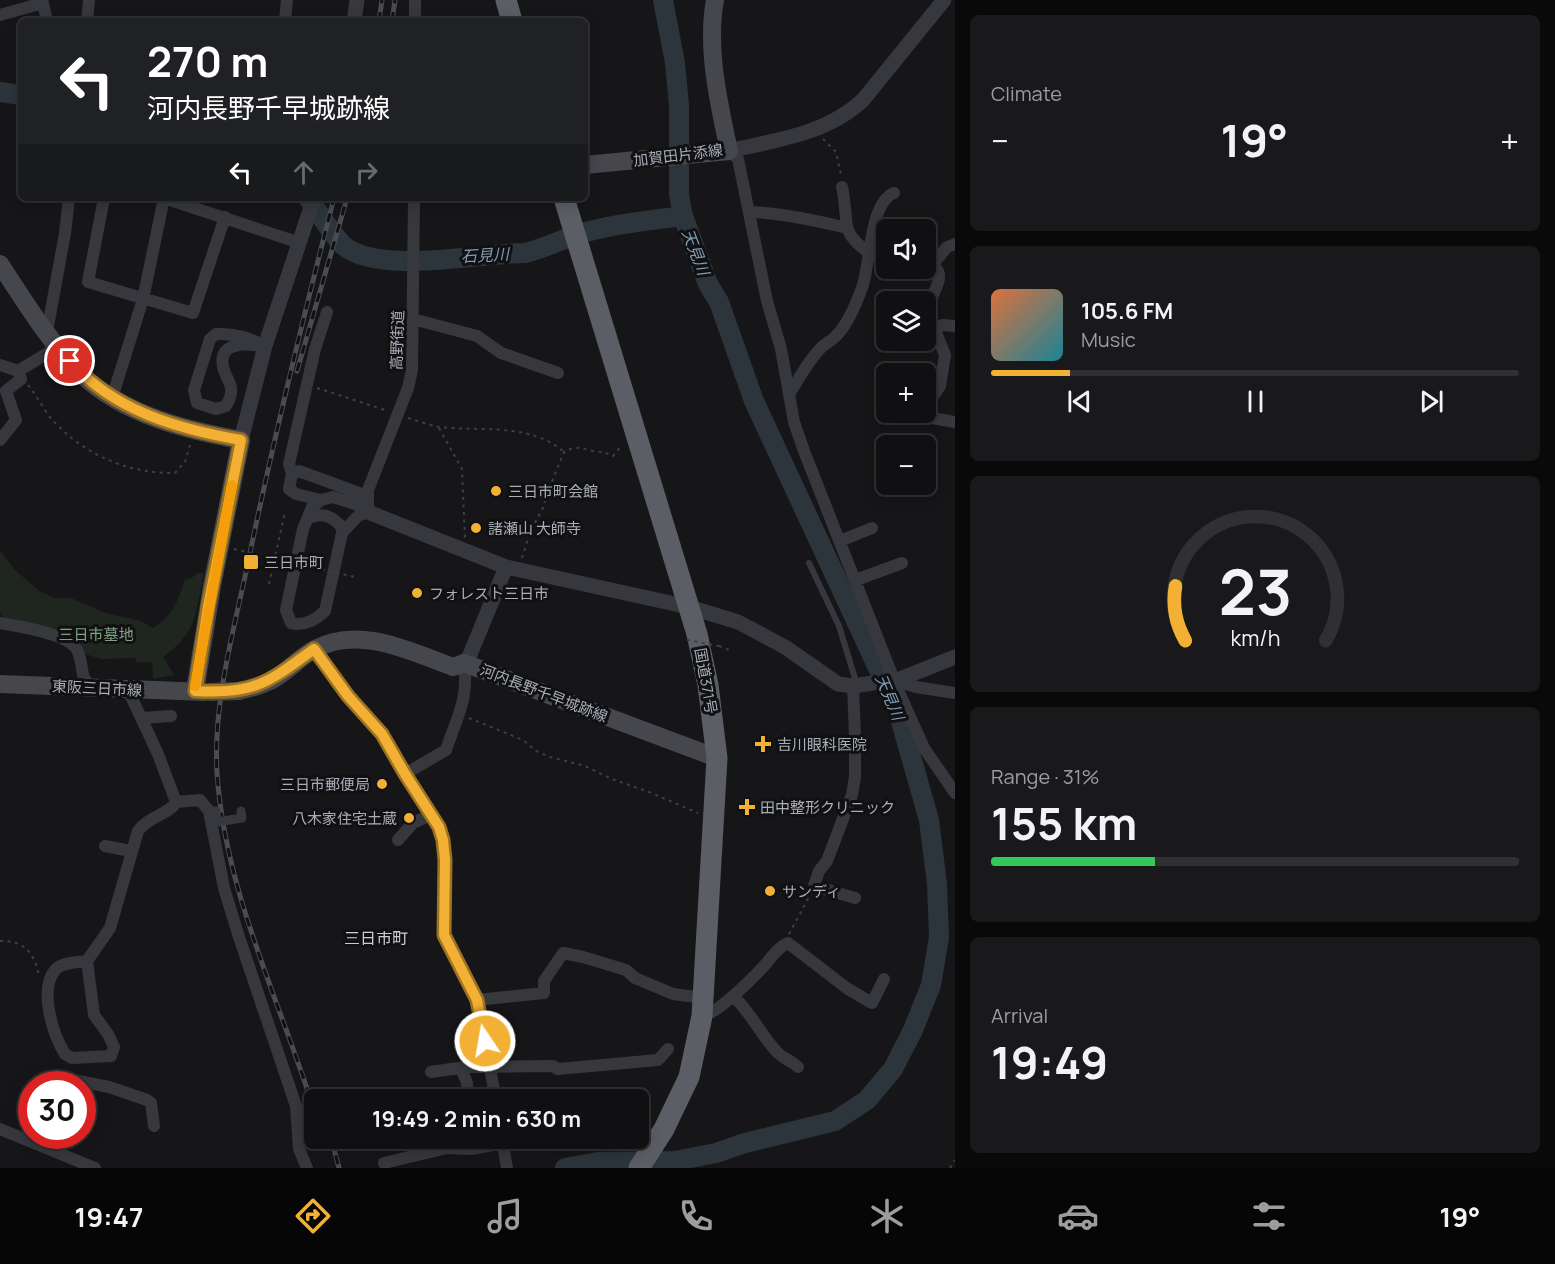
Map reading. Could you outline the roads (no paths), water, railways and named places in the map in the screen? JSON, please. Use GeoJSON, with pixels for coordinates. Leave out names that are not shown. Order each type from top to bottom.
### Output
{"type":"FeatureCollection","features":[{"type":"Feature","properties":{"kind":"highway"},"geometry":{"type":"LineString","coordinates":[[506,0],[511,18]]}},
{"type":"Feature","properties":{"kind":"highway","name":"国道371号"},"geometry":{"type":"LineString","coordinates":[[565,201],[697,634],[708,685],[717,758],[703,1007],[689,1077],[664,1128],[639,1168]]}},
{"type":"Feature","properties":{"kind":"main road","name":"加賀田片添線"},"geometry":{"type":"LineString","coordinates":[[588,165],[729,151],[720,104],[712,34],[711,22],[715,0]]}},
{"type":"Feature","properties":{"kind":"main road"},"geometry":{"type":"LineString","coordinates":[[0,264],[58,347],[82,375],[112,398],[143,414],[195,431],[241,440],[208,607],[202,692]]}},
{"type":"Feature","properties":{"kind":"main road","name":"河内長野千早城跡線"},"geometry":{"type":"LineString","coordinates":[[202,692],[239,691],[271,681],[314,649],[339,641],[374,640],[453,667],[464,663],[717,758]]}},
{"type":"Feature","properties":{"kind":"main road","name":"東阪三日市線"},"geometry":{"type":"LineString","coordinates":[[0,684],[202,692]]}},
{"type":"Feature","properties":{"kind":"street"},"geometry":{"type":"LineString","coordinates":[[87,18],[89,0]]}},
{"type":"Feature","properties":{"kind":"street"},"geometry":{"type":"LineString","coordinates":[[285,18],[287,0]]}},
{"type":"Feature","properties":{"kind":"street"},"geometry":{"type":"LineString","coordinates":[[354,18],[357,0]]}},
{"type":"Feature","properties":{"kind":"street"},"geometry":{"type":"LineString","coordinates":[[415,0],[415,18]]}},
{"type":"Feature","properties":{"kind":"street"},"geometry":{"type":"LineString","coordinates":[[729,151],[815,130],[851,111],[863,100],[944,0]]}},
{"type":"Feature","properties":{"kind":"street"},"geometry":{"type":"LineString","coordinates":[[0,15],[43,3],[46,18]]}},
{"type":"Feature","properties":{"kind":"street"},"geometry":{"type":"LineString","coordinates":[[729,151],[738,159],[767,302],[781,349],[794,422],[893,680],[924,748],[955,793]]}},
{"type":"Feature","properties":{"kind":"street"},"geometry":{"type":"LineString","coordinates":[[843,187],[847,228],[860,246],[876,257]]}},
{"type":"Feature","properties":{"kind":"street"},"geometry":{"type":"LineString","coordinates":[[789,394],[814,356],[842,330],[858,299],[867,269],[871,234],[878,213],[889,195],[894,193]]}},
{"type":"Feature","properties":{"kind":"street"},"geometry":{"type":"LineString","coordinates":[[47,332],[69,201]]}},
{"type":"Feature","properties":{"kind":"street"},"geometry":{"type":"LineString","coordinates":[[103,201],[88,282],[193,314],[225,217]]}},
{"type":"Feature","properties":{"kind":"street"},"geometry":{"type":"LineString","coordinates":[[112,398],[143,299],[163,201]]}},
{"type":"Feature","properties":{"kind":"street"},"geometry":{"type":"LineString","coordinates":[[174,201],[300,243]]}},
{"type":"Feature","properties":{"kind":"street"},"geometry":{"type":"LineString","coordinates":[[241,440],[265,345],[313,201]]}},
{"type":"Feature","properties":{"kind":"street","name":"高野街道"},"geometry":{"type":"LineString","coordinates":[[368,512],[369,490],[398,415],[412,370],[414,201]]}},
{"type":"Feature","properties":{"kind":"street"},"geometry":{"type":"LineString","coordinates":[[750,212],[780,214],[847,228]]}},
{"type":"Feature","properties":{"kind":"street"},"geometry":{"type":"LineString","coordinates":[[936,256],[947,246],[955,244]]}},
{"type":"Feature","properties":{"kind":"street"},"geometry":{"type":"LineString","coordinates":[[936,270],[939,273],[940,284],[936,291]]}},
{"type":"Feature","properties":{"kind":"street"},"geometry":{"type":"LineString","coordinates":[[327,312],[315,349],[289,464],[292,474],[289,489],[296,494],[321,500],[333,498],[346,500],[361,506],[368,512],[512,568],[689,607],[738,622],[785,647],[838,684],[858,685],[893,680],[955,657]]}},
{"type":"Feature","properties":{"kind":"street"},"geometry":{"type":"LineString","coordinates":[[413,320],[477,336],[501,353],[558,373]]}},
{"type":"Feature","properties":{"kind":"street"},"geometry":{"type":"LineString","coordinates":[[936,327],[943,325],[955,326]]}},
{"type":"Feature","properties":{"kind":"street"},"geometry":{"type":"LineString","coordinates":[[936,333],[945,355],[940,386],[930,399],[927,412],[932,418],[955,422]]}},
{"type":"Feature","properties":{"kind":"street"},"geometry":{"type":"LineString","coordinates":[[216,334],[235,334],[265,345],[238,344],[228,348],[223,356],[223,365],[231,387],[231,395],[226,406],[216,409],[197,404],[194,390],[210,339],[216,334]]}},
{"type":"Feature","properties":{"kind":"street"},"geometry":{"type":"LineString","coordinates":[[0,440],[16,420],[6,391],[19,375],[58,347]]}},
{"type":"Feature","properties":{"kind":"street"},"geometry":{"type":"LineString","coordinates":[[0,365],[19,375]]}},
{"type":"Feature","properties":{"kind":"street"},"geometry":{"type":"LineString","coordinates":[[292,474],[298,471],[359,493],[368,512]]}},
{"type":"Feature","properties":{"kind":"street"},"geometry":{"type":"LineString","coordinates":[[321,500],[312,507],[307,519],[286,610],[291,623],[297,625],[318,618],[325,611],[342,533],[358,516],[368,512]]}},
{"type":"Feature","properties":{"kind":"street"},"geometry":{"type":"LineString","coordinates":[[307,519],[317,514],[328,516],[339,523],[344,530]]}},
{"type":"Feature","properties":{"kind":"street"},"geometry":{"type":"LineString","coordinates":[[840,541],[872,528]]}},
{"type":"Feature","properties":{"kind":"street"},"geometry":{"type":"LineString","coordinates":[[856,580],[902,563]]}},
{"type":"Feature","properties":{"kind":"street"},"geometry":{"type":"LineString","coordinates":[[405,774],[446,750],[459,714],[466,682],[464,663],[512,568]]}},
{"type":"Feature","properties":{"kind":"street"},"geometry":{"type":"LineString","coordinates":[[0,623],[68,640],[78,649],[83,679],[90,687]]}},
{"type":"Feature","properties":{"kind":"street"},"geometry":{"type":"LineString","coordinates":[[314,649],[348,696],[382,734],[439,827],[443,840],[444,935],[477,1000],[494,1089]]}},
{"type":"Feature","properties":{"kind":"street"},"geometry":{"type":"LineString","coordinates":[[893,680],[916,687],[955,693]]}},
{"type":"Feature","properties":{"kind":"street"},"geometry":{"type":"LineString","coordinates":[[855,898],[814,886],[819,871],[827,861],[852,795],[855,777],[858,685]]}},
{"type":"Feature","properties":{"kind":"street"},"geometry":{"type":"LineString","coordinates":[[87,961],[62,965],[49,980],[52,1029],[64,1054],[72,1058],[111,1056],[114,1047],[94,1015],[87,961],[110,928],[138,831],[144,823],[172,809],[176,802],[142,718],[128,690]]}},
{"type":"Feature","properties":{"kind":"street"},"geometry":{"type":"LineString","coordinates":[[142,718],[171,716]]}},
{"type":"Feature","properties":{"kind":"street"},"geometry":{"type":"LineString","coordinates":[[176,802],[200,800],[209,811],[224,888],[296,1106],[298,1149],[307,1168]]}},
{"type":"Feature","properties":{"kind":"street"},"geometry":{"type":"LineString","coordinates":[[209,811],[216,811],[217,822],[242,818],[241,811]]}},
{"type":"Feature","properties":{"kind":"street"},"geometry":{"type":"LineString","coordinates":[[398,840],[413,823],[430,815]]}},
{"type":"Feature","properties":{"kind":"street"},"geometry":{"type":"LineString","coordinates":[[105,846],[131,851]]}},
{"type":"Feature","properties":{"kind":"street"},"geometry":{"type":"LineString","coordinates":[[477,1000],[544,993],[544,981],[563,953],[626,970],[635,978],[703,1007],[707,1016],[733,996],[782,945],[788,943],[848,989],[872,1003],[884,979]]}},
{"type":"Feature","properties":{"kind":"street"},"geometry":{"type":"LineString","coordinates":[[733,996],[742,1004],[779,1054],[798,1067]]}},
{"type":"Feature","properties":{"kind":"street"},"geometry":{"type":"LineString","coordinates":[[431,1072],[490,1066],[553,1066],[558,1069],[658,1060],[668,1049]]}},
{"type":"Feature","properties":{"kind":"street"},"geometry":{"type":"LineString","coordinates":[[66,1071],[72,1058]]}},
{"type":"Feature","properties":{"kind":"street"},"geometry":{"type":"LineString","coordinates":[[461,1068],[468,1089]]}},
{"type":"Feature","properties":{"kind":"street"},"geometry":{"type":"LineString","coordinates":[[96,1085],[109,1087],[147,1100],[151,1103],[154,1126]]}},
{"type":"Feature","properties":{"kind":"street"},"geometry":{"type":"LineString","coordinates":[[0,1129],[18,1134]]}},
{"type":"Feature","properties":{"kind":"street"},"geometry":{"type":"LineString","coordinates":[[57,1149],[94,1168]]}},
{"type":"Feature","properties":{"kind":"street"},"geometry":{"type":"LineString","coordinates":[[384,1163],[430,1149]]}},
{"type":"Feature","properties":{"kind":"lane"},"geometry":{"type":"LineString","coordinates":[[809,563],[839,626],[858,685]]}},
{"type":"Feature","properties":{"kind":"waterway","name":"天見川"},"geometry":{"type":"LineString","coordinates":[[565,1168],[598,1162],[675,1161],[716,1153],[745,1143],[835,1121],[867,1100],[893,1069],[913,1030],[931,985],[939,937],[937,884],[929,820],[898,711],[754,401],[719,302],[708,284],[683,216],[679,195],[679,105],[675,63],[663,0]]}},
{"type":"Feature","properties":{"kind":"waterway","name":"石見川"},"geometry":{"type":"LineString","coordinates":[[0,92],[18,95]]}},
{"type":"Feature","properties":{"kind":"waterway","name":"石見川"},"geometry":{"type":"LineString","coordinates":[[310,201],[344,246],[360,255],[405,261],[525,253],[594,230],[683,216]]}},
{"type":"Feature","properties":{"kind":"railway"},"geometry":{"type":"LineString","coordinates":[[379,18],[382,0]]}},
{"type":"Feature","properties":{"kind":"railway"},"geometry":{"type":"LineString","coordinates":[[392,18],[395,0]]}},
{"type":"Feature","properties":{"kind":"railway"},"geometry":{"type":"LineString","coordinates":[[307,1089],[242,903],[222,817],[217,773],[217,748],[221,697],[230,646],[277,431],[333,201]]}},
{"type":"Feature","properties":{"kind":"railway"},"geometry":{"type":"LineString","coordinates":[[297,371],[346,201]]}},
{"type":"Feature","properties":{"kind":"railway"},"geometry":{"type":"LineString","coordinates":[[334,1149],[339,1168]]}},
{"type":"Feature","properties":{"kind":"place","name":"三日市町会館"},"geometry":{"type":"Point","coordinates":[496,491]}},
{"type":"Feature","properties":{"kind":"place","name":"諸瀬山 大師寺"},"geometry":{"type":"Point","coordinates":[476,528]}},
{"type":"Feature","properties":{"kind":"place","name":"三日市町"},"geometry":{"type":"Point","coordinates":[251,562]}},
{"type":"Feature","properties":{"kind":"place","name":"フォレスト三日市"},"geometry":{"type":"Point","coordinates":[417,593]}},
{"type":"Feature","properties":{"kind":"place","name":"吉川眼科医院"},"geometry":{"type":"Point","coordinates":[763,744]}},
{"type":"Feature","properties":{"kind":"place","name":"三日市郵便局"},"geometry":{"type":"Point","coordinates":[382,784]}},
{"type":"Feature","properties":{"kind":"place","name":"田中整形クリニック"},"geometry":{"type":"Point","coordinates":[747,807]}},
{"type":"Feature","properties":{"kind":"place","name":"八木家住宅土蔵"},"geometry":{"type":"Point","coordinates":[409,818]}},
{"type":"Feature","properties":{"kind":"place","name":"サンディ"},"geometry":{"type":"Point","coordinates":[770,891]}},
{"type":"Feature","properties":{"kind":"district","name":"三日市町"},"geometry":{"type":"Point","coordinates":[376,938]}},
{"type":"Feature","properties":{"kind":"park label","name":"三日市墓地"},"geometry":{"type":"Point","coordinates":[96,634]}}]}
